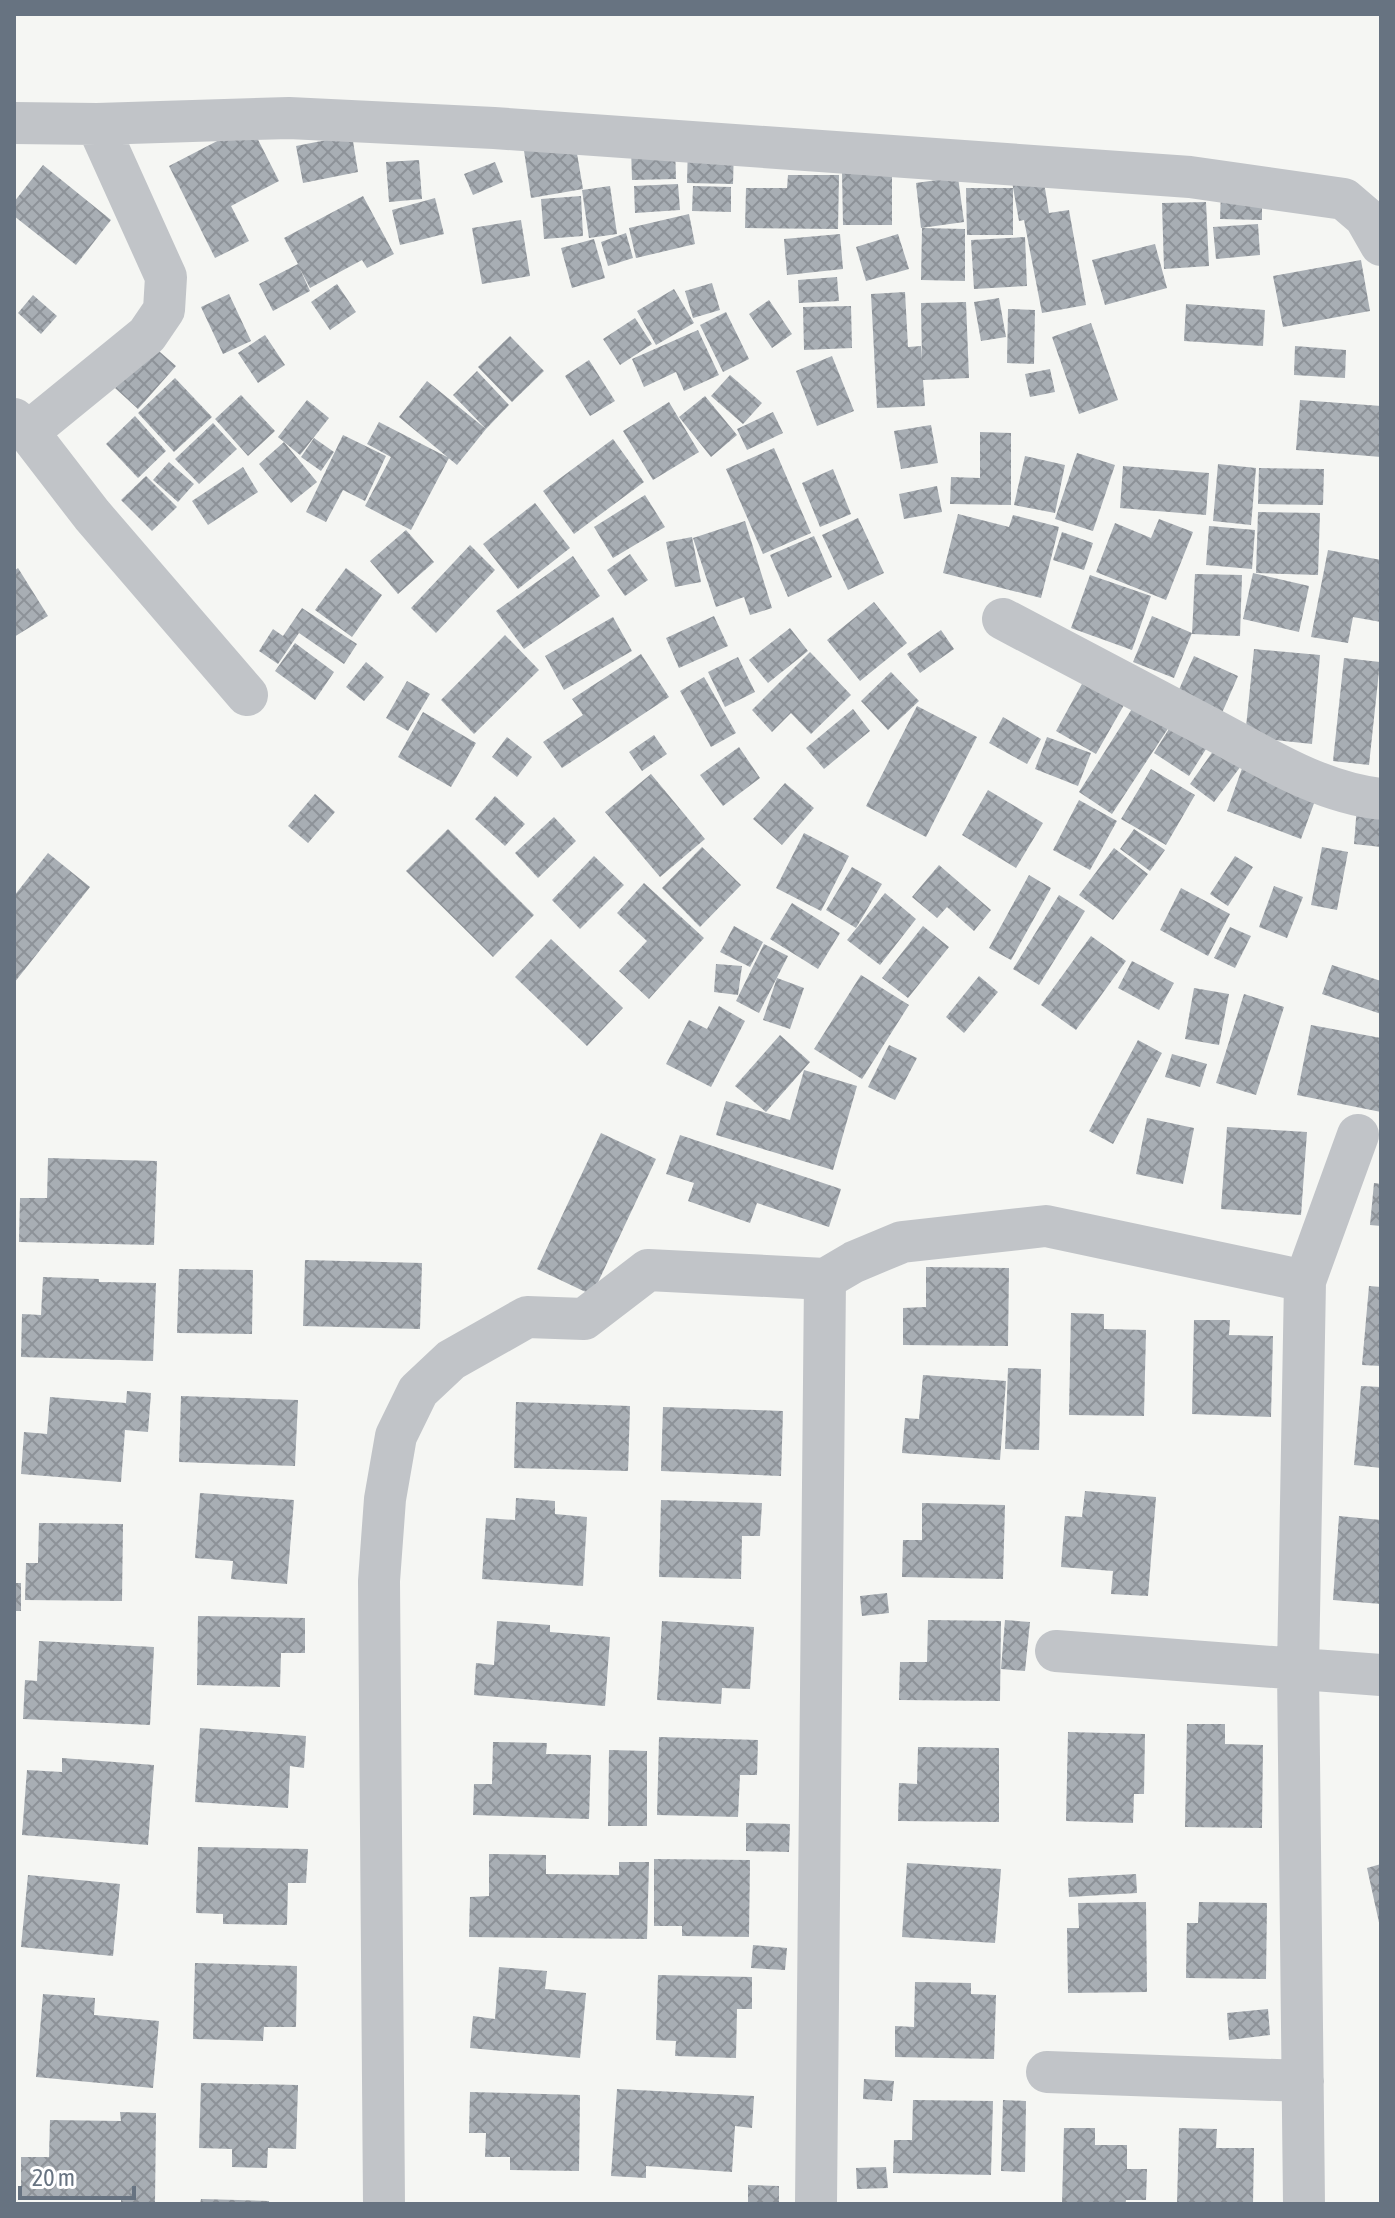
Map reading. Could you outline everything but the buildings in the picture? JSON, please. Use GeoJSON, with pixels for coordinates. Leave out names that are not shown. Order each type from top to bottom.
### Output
{"type":"FeatureCollection","features":[{"type":"Feature","properties":{"kind":"street"},"geometry":{"type":"LineString","coordinates":[[14,123],[97,124],[289,118],[494,128],[1190,177],[1344,199],[1365,217],[1381,245]]}},
{"type":"Feature","properties":{"kind":"street"},"geometry":{"type":"LineString","coordinates":[[97,124],[166,277],[164,310],[147,335],[21,426],[92,515],[247,695]]}},
{"type":"Feature","properties":{"kind":"street"},"geometry":{"type":"LineString","coordinates":[[1003,619],[1284,767],[1335,790],[1381,799]]}},
{"type":"Feature","properties":{"kind":"street"},"geometry":{"type":"LineString","coordinates":[[1304,2204],[1298,1670],[1305,1281],[1358,1135]]}},
{"type":"Feature","properties":{"kind":"street"},"geometry":{"type":"LineString","coordinates":[[384,2204],[379,1581],[385,1499],[396,1436],[418,1391],[451,1360],[527,1317],[584,1319],[648,1270],[825,1279],[854,1262],[902,1242],[1046,1226],[1305,1281]]}},
{"type":"Feature","properties":{"kind":"street"},"geometry":{"type":"LineString","coordinates":[[816,2204],[825,1279]]}},
{"type":"Feature","properties":{"kind":"street"},"geometry":{"type":"LineString","coordinates":[[1056,1651],[1381,1675]]}},
{"type":"Feature","properties":{"kind":"street"},"geometry":{"type":"LineString","coordinates":[[1047,2072],[1303,2081]]}}]}
